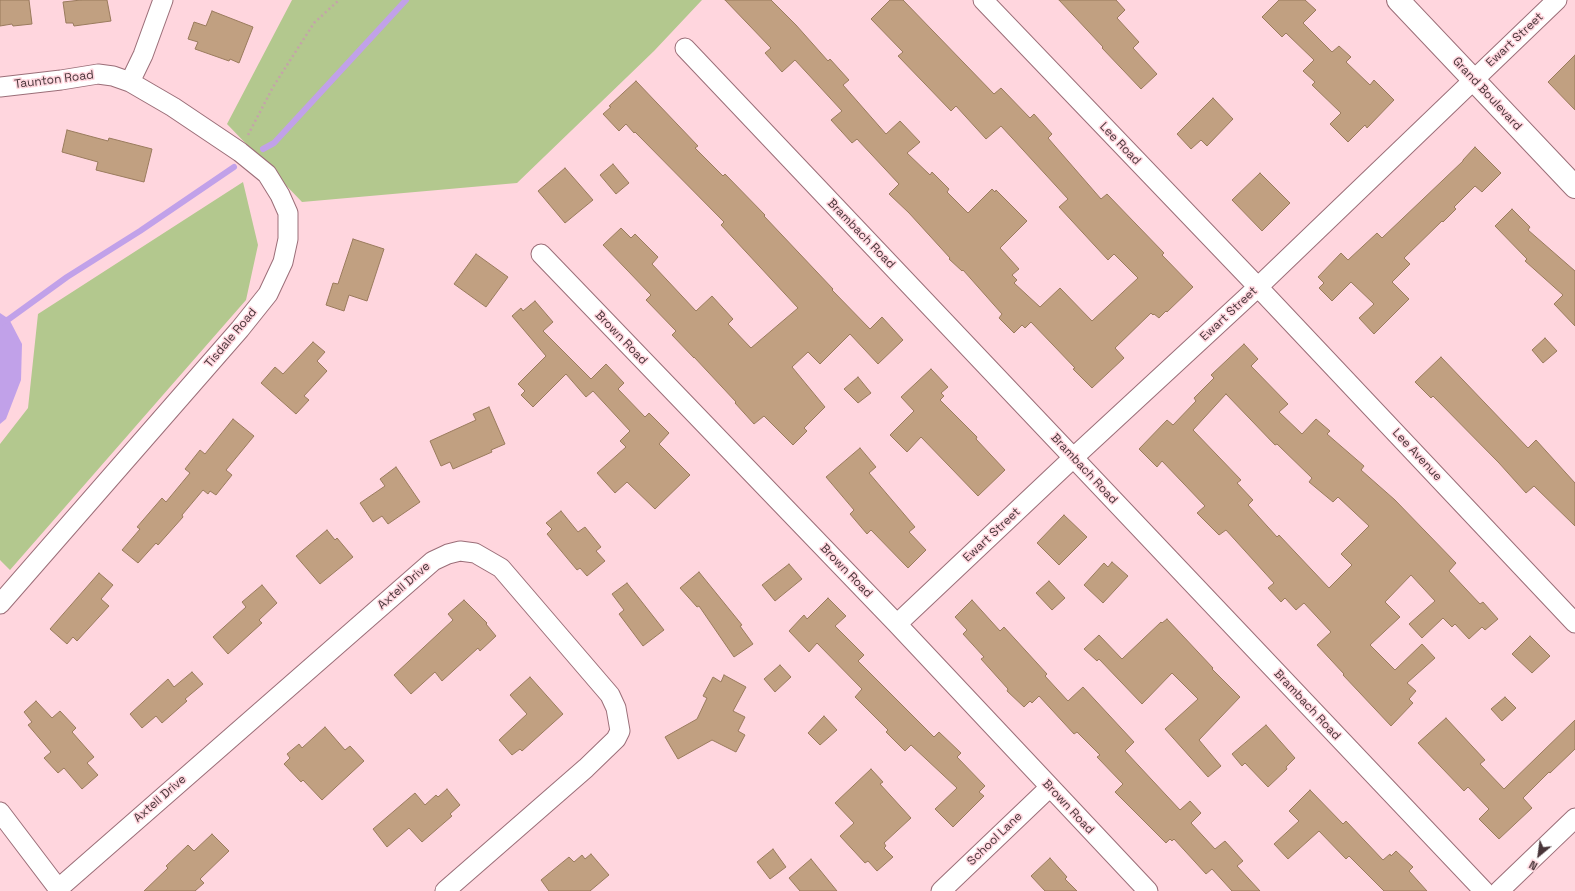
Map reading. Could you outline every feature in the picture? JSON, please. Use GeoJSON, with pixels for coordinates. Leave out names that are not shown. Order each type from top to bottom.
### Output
{"type":"FeatureCollection","features":[{"type":"Feature","properties":{"kind":"street"},"geometry":{"type":"LineString","coordinates":[[130,82],[145,49],[163,0]]}},
{"type":"Feature","properties":{"kind":"street","name":"Lee Road"},"geometry":{"type":"LineString","coordinates":[[983,0],[1258,287]]}},
{"type":"Feature","properties":{"kind":"street","name":"Grand Boulevard"},"geometry":{"type":"LineString","coordinates":[[1398,0],[1575,187]]}},
{"type":"Feature","properties":{"kind":"street","name":"Ewart Street"},"geometry":{"type":"LineString","coordinates":[[897,624],[1073,458],[1258,287],[1557,0]]}},
{"type":"Feature","properties":{"kind":"street","name":"Brambach Road"},"geometry":{"type":"LineString","coordinates":[[685,48],[1484,891]]}},
{"type":"Feature","properties":{"kind":"street","name":"Taunton Road"},"geometry":{"type":"LineString","coordinates":[[0,87],[98,74],[114,76],[130,82]]}},
{"type":"Feature","properties":{"kind":"street","name":"Tisdale Road"},"geometry":{"type":"LineString","coordinates":[[0,604],[240,329],[268,294],[283,262],[288,239],[288,213],[280,195],[266,174],[240,152],[173,107],[130,82]]}},
{"type":"Feature","properties":{"kind":"street","name":"Brown Road"},"geometry":{"type":"LineString","coordinates":[[541,254],[897,624],[1148,891]]}},
{"type":"Feature","properties":{"kind":"street","name":"Lee Avenue"},"geometry":{"type":"LineString","coordinates":[[1258,287],[1575,623]]}},
{"type":"Feature","properties":{"kind":"street","name":"Axtell Drive"},"geometry":{"type":"LineString","coordinates":[[59,890],[433,561],[448,554],[460,551],[475,553],[501,568],[610,695],[616,708],[620,731],[616,739],[586,768],[445,891]]}},
{"type":"Feature","properties":{"kind":"street","name":"School Lane"},"geometry":{"type":"LineString","coordinates":[[940,891],[1050,787]]}},
{"type":"Feature","properties":{"kind":"street"},"geometry":{"type":"LineString","coordinates":[[0,812],[59,890]]}},
{"type":"Feature","properties":{"kind":"street"},"geometry":{"type":"LineString","coordinates":[[1499,891],[1575,818]]}},
{"type":"Feature","properties":{"kind":"path"},"geometry":{"type":"LineString","coordinates":[[240,152],[273,87],[310,29],[314,23],[339,0]]}},
{"type":"Feature","properties":{"kind":"green space"},"geometry":{"type":"Polygon","coordinates":[[[292,0],[702,0],[654,51],[517,183],[302,202],[227,124],[292,0]]]}},
{"type":"Feature","properties":{"kind":"green space"},"geometry":{"type":"Polygon","coordinates":[[[243,182],[258,245],[246,300],[10,570],[0,560],[0,444],[28,408],[38,314],[243,182]]]}},
{"type":"Feature","properties":{"kind":"shaded area"},"geometry":{"type":"Polygon","coordinates":[[[0,313],[9,319],[22,344],[21,380],[6,419],[0,424],[0,313]]]}},
{"type":"Feature","properties":{"kind":"building"},"geometry":{"type":"Polygon","coordinates":[[[0,0],[29,0],[32,24],[13,26],[12,24],[0,26],[0,0]]]}},
{"type":"Feature","properties":{"kind":"building"},"geometry":{"type":"Polygon","coordinates":[[[107,0],[111,21],[74,26],[73,23],[66,23],[63,2],[107,0]]]}},
{"type":"Feature","properties":{"kind":"building"},"geometry":{"type":"Polygon","coordinates":[[[725,0],[771,0],[828,61],[830,59],[849,80],[843,85],[886,134],[900,121],[920,142],[907,153],[930,175],[932,172],[949,189],[947,192],[968,213],[992,189],[995,192],[996,190],[1027,221],[1000,248],[1019,269],[1012,275],[1017,280],[1014,283],[1040,307],[1060,288],[1092,321],[1138,278],[1114,254],[1108,260],[1059,207],[1068,199],[1001,126],[986,139],[956,106],[951,111],[898,56],[903,52],[871,19],[890,0],[903,0],[994,94],[1001,88],[1030,118],[1034,114],[1052,134],[1048,138],[1101,199],[1107,194],[1164,253],[1162,255],[1193,287],[1159,318],[1151,313],[1115,348],[1124,358],[1092,388],[1031,322],[1025,328],[1022,325],[1014,333],[999,318],[1002,314],[963,270],[962,271],[949,259],[950,258],[909,213],[889,194],[899,184],[857,139],[852,143],[831,120],[842,111],[795,60],[782,72],[765,53],[771,48],[725,0]]]}},
{"type":"Feature","properties":{"kind":"building"},"geometry":{"type":"Polygon","coordinates":[[[1059,0],[1116,0],[1125,10],[1117,18],[1139,42],[1133,48],[1157,74],[1141,89],[1059,0]]]}},
{"type":"Feature","properties":{"kind":"building"},"geometry":{"type":"Polygon","coordinates":[[[1279,0],[1305,0],[1316,10],[1303,23],[1332,52],[1339,46],[1351,57],[1346,62],[1370,85],[1374,80],[1394,100],[1367,128],[1365,125],[1348,142],[1330,124],[1341,113],[1312,85],[1315,82],[1303,71],[1314,60],[1286,33],[1282,37],[1262,17],[1279,0]]]}},
{"type":"Feature","properties":{"kind":"building"},"geometry":{"type":"Polygon","coordinates":[[[212,11],[253,27],[239,63],[195,49],[198,42],[188,39],[194,22],[206,26],[212,11]]]}},
{"type":"Feature","properties":{"kind":"building"},"geometry":{"type":"Polygon","coordinates":[[[1575,55],[1575,110],[1548,82],[1575,55]]]}},
{"type":"Feature","properties":{"kind":"building"},"geometry":{"type":"Polygon","coordinates":[[[636,81],[698,146],[695,148],[723,176],[725,174],[765,215],[764,216],[833,289],[832,290],[870,329],[882,317],[903,340],[878,364],[850,334],[820,364],[808,352],[792,367],[825,407],[804,428],[807,431],[793,445],[764,416],[754,424],[735,403],[736,402],[672,335],[676,331],[646,300],[651,295],[603,245],[621,228],[631,238],[635,234],[658,257],[652,264],[696,311],[712,296],[733,319],[728,324],[751,348],[798,308],[721,225],[724,222],[635,132],[634,133],[626,124],[619,131],[603,114],[611,107],[609,106],[636,81]]]}},
{"type":"Feature","properties":{"kind":"building"},"geometry":{"type":"Polygon","coordinates":[[[1213,98],[1233,119],[1207,146],[1201,140],[1191,149],[1177,134],[1213,98]]]}},
{"type":"Feature","properties":{"kind":"building"},"geometry":{"type":"Polygon","coordinates":[[[67,130],[108,141],[109,138],[152,149],[144,182],[96,170],[98,162],[62,152],[67,130]]]}},
{"type":"Feature","properties":{"kind":"building"},"geometry":{"type":"Polygon","coordinates":[[[1475,147],[1501,173],[1482,192],[1475,186],[1454,207],[1456,209],[1404,258],[1410,264],[1392,282],[1409,299],[1374,334],[1359,318],[1374,304],[1351,282],[1332,301],[1319,288],[1324,283],[1318,277],[1341,253],[1348,260],[1377,233],[1382,238],[1463,161],[1475,147]]]}},
{"type":"Feature","properties":{"kind":"building"},"geometry":{"type":"Polygon","coordinates":[[[613,164],[629,183],[616,194],[600,175],[613,164]]]}},
{"type":"Feature","properties":{"kind":"building"},"geometry":{"type":"Polygon","coordinates":[[[565,168],[593,200],[565,223],[538,191],[565,168]]]}},
{"type":"Feature","properties":{"kind":"building"},"geometry":{"type":"Polygon","coordinates":[[[1260,173],[1290,203],[1262,231],[1232,200],[1260,173]]]}},
{"type":"Feature","properties":{"kind":"building"},"geometry":{"type":"Polygon","coordinates":[[[1512,209],[1530,227],[1528,230],[1575,271],[1575,326],[1554,304],[1563,295],[1525,261],[1527,259],[1495,226],[1512,209]]]}},
{"type":"Feature","properties":{"kind":"building"},"geometry":{"type":"Polygon","coordinates":[[[353,239],[384,249],[367,301],[349,295],[344,311],[326,305],[333,283],[338,284],[353,239]]]}},
{"type":"Feature","properties":{"kind":"building"},"geometry":{"type":"Polygon","coordinates":[[[476,254],[508,277],[486,307],[454,284],[476,254]]]}},
{"type":"Feature","properties":{"kind":"building"},"geometry":{"type":"Polygon","coordinates":[[[535,301],[553,322],[543,331],[591,379],[606,364],[624,383],[618,389],[645,417],[649,413],[669,433],[659,444],[690,475],[655,509],[627,482],[615,493],[597,473],[626,447],[620,441],[630,431],[593,391],[586,397],[566,374],[533,407],[521,395],[525,391],[518,384],[546,356],[512,316],[521,308],[523,311],[535,301]]]}},
{"type":"Feature","properties":{"kind":"building"},"geometry":{"type":"Polygon","coordinates":[[[1545,338],[1557,351],[1543,363],[1532,350],[1545,338]]]}},
{"type":"Feature","properties":{"kind":"building"},"geometry":{"type":"Polygon","coordinates":[[[313,342],[325,352],[317,361],[327,371],[304,396],[309,400],[296,414],[261,383],[275,367],[283,374],[313,342]]]}},
{"type":"Feature","properties":{"kind":"building"},"geometry":{"type":"Polygon","coordinates":[[[1244,344],[1258,359],[1251,366],[1288,404],[1279,412],[1302,434],[1316,419],[1330,431],[1327,434],[1364,466],[1361,470],[1395,500],[1456,563],[1449,571],[1480,604],[1483,602],[1498,619],[1485,630],[1482,627],[1469,639],[1455,624],[1452,627],[1443,618],[1422,638],[1409,624],[1435,601],[1411,575],[1385,602],[1400,617],[1370,645],[1395,670],[1422,644],[1435,658],[1407,683],[1416,691],[1409,699],[1413,703],[1391,726],[1317,645],[1331,632],[1304,603],[1296,610],[1285,598],[1281,602],[1268,588],[1274,583],[1226,530],[1219,535],[1197,513],[1205,506],[1162,461],[1157,467],[1139,449],[1167,420],[1173,425],[1196,401],[1194,398],[1214,378],[1211,375],[1244,344]],[[1226,394],[1193,430],[1241,480],[1237,483],[1253,500],[1248,505],[1277,537],[1279,535],[1329,588],[1352,565],[1341,554],[1369,526],[1338,497],[1333,502],[1309,482],[1312,478],[1277,444],[1275,445],[1226,394]]]}},
{"type":"Feature","properties":{"kind":"building"},"geometry":{"type":"Polygon","coordinates":[[[1441,357],[1528,448],[1536,440],[1575,483],[1575,526],[1534,486],[1526,493],[1499,463],[1433,396],[1431,398],[1415,382],[1441,357]]]}},
{"type":"Feature","properties":{"kind":"building"},"geometry":{"type":"Polygon","coordinates":[[[931,369],[948,387],[941,393],[944,396],[940,400],[977,437],[976,439],[1005,470],[978,496],[921,437],[907,452],[890,435],[914,411],[901,397],[931,369]]]}},
{"type":"Feature","properties":{"kind":"building"},"geometry":{"type":"Polygon","coordinates":[[[858,377],[871,393],[858,403],[844,389],[858,377]]]}},
{"type":"Feature","properties":{"kind":"building"},"geometry":{"type":"Polygon","coordinates":[[[489,407],[505,444],[491,450],[492,452],[453,469],[450,462],[441,466],[430,441],[476,420],[473,414],[489,407]]]}},
{"type":"Feature","properties":{"kind":"building"},"geometry":{"type":"Polygon","coordinates":[[[233,419],[254,436],[226,470],[232,475],[216,495],[210,491],[208,494],[203,490],[182,515],[183,517],[158,545],[156,543],[138,563],[122,550],[140,529],[137,527],[162,498],[166,502],[190,473],[185,469],[200,450],[205,454],[233,419]]]}},
{"type":"Feature","properties":{"kind":"building"},"geometry":{"type":"Polygon","coordinates":[[[860,448],[876,467],[869,473],[915,527],[909,532],[926,550],[908,568],[871,530],[867,534],[850,514],[854,510],[826,477],[860,448]]]}},
{"type":"Feature","properties":{"kind":"building"},"geometry":{"type":"Polygon","coordinates":[[[396,467],[420,502],[388,524],[382,516],[373,522],[360,503],[385,486],[380,479],[396,467]]]}},
{"type":"Feature","properties":{"kind":"building"},"geometry":{"type":"Polygon","coordinates":[[[561,511],[578,532],[585,527],[601,547],[596,551],[605,561],[587,576],[580,568],[577,570],[547,534],[552,529],[546,523],[561,511]]]}},
{"type":"Feature","properties":{"kind":"building"},"geometry":{"type":"Polygon","coordinates":[[[1064,515],[1087,537],[1059,565],[1037,543],[1064,515]]]}},
{"type":"Feature","properties":{"kind":"building"},"geometry":{"type":"Polygon","coordinates":[[[327,530],[335,540],[337,538],[353,557],[320,584],[296,556],[327,530]]]}},
{"type":"Feature","properties":{"kind":"building"},"geometry":{"type":"Polygon","coordinates":[[[1112,562],[1128,576],[1103,603],[1084,585],[1104,563],[1108,567],[1112,562]]]}},
{"type":"Feature","properties":{"kind":"building"},"geometry":{"type":"Polygon","coordinates":[[[789,564],[802,579],[775,601],[762,585],[789,564]]]}},
{"type":"Feature","properties":{"kind":"building"},"geometry":{"type":"Polygon","coordinates":[[[699,572],[742,625],[740,626],[753,644],[734,657],[699,606],[697,607],[680,588],[699,572]]]}},
{"type":"Feature","properties":{"kind":"building"},"geometry":{"type":"Polygon","coordinates":[[[99,573],[113,585],[101,599],[109,606],[77,641],[73,637],[67,644],[50,629],[99,573]]]}},
{"type":"Feature","properties":{"kind":"building"},"geometry":{"type":"Polygon","coordinates":[[[1049,581],[1065,598],[1052,610],[1036,593],[1049,581]]]}},
{"type":"Feature","properties":{"kind":"building"},"geometry":{"type":"Polygon","coordinates":[[[627,583],[664,630],[643,646],[619,614],[624,610],[612,594],[627,583]]]}},
{"type":"Feature","properties":{"kind":"building"},"geometry":{"type":"Polygon","coordinates":[[[262,585],[277,603],[259,620],[262,623],[228,654],[213,637],[246,607],[242,602],[262,585]]]}},
{"type":"Feature","properties":{"kind":"building"},"geometry":{"type":"Polygon","coordinates":[[[828,598],[846,616],[835,626],[864,655],[858,661],[934,737],[939,732],[961,753],[957,757],[985,786],[979,792],[984,796],[953,827],[935,809],[957,788],[911,745],[905,751],[886,732],[888,730],[855,697],[862,689],[817,643],[809,652],[789,631],[804,615],[807,619],[828,598]]]}},
{"type":"Feature","properties":{"kind":"building"},"geometry":{"type":"Polygon","coordinates":[[[464,600],[487,623],[486,624],[496,636],[480,651],[478,648],[442,681],[435,672],[411,694],[394,675],[453,620],[448,614],[464,600]]]}},
{"type":"Feature","properties":{"kind":"building"},"geometry":{"type":"Polygon","coordinates":[[[972,600],[1000,631],[1004,627],[1047,674],[1045,676],[1068,701],[1083,687],[1134,742],[1125,751],[1180,810],[1190,801],[1201,813],[1191,823],[1215,849],[1225,841],[1243,861],[1237,866],[1260,891],[1232,891],[1212,869],[1206,874],[1174,839],[1172,841],[1170,839],[1166,843],[1115,792],[1123,784],[1097,757],[1100,755],[1077,732],[1074,734],[1039,696],[1032,703],[1030,701],[1024,707],[1007,691],[1008,689],[981,659],[984,657],[963,634],[967,630],[955,617],[972,600]]]}},
{"type":"Feature","properties":{"kind":"building"},"geometry":{"type":"Polygon","coordinates":[[[1167,619],[1213,668],[1212,669],[1240,697],[1199,740],[1221,766],[1208,777],[1165,729],[1198,699],[1172,673],[1142,704],[1099,659],[1097,661],[1084,649],[1099,635],[1122,659],[1161,622],[1162,623],[1167,619]]]}},
{"type":"Feature","properties":{"kind":"building"},"geometry":{"type":"Polygon","coordinates":[[[1530,636],[1550,656],[1532,673],[1512,654],[1530,636]]]}},
{"type":"Feature","properties":{"kind":"building"},"geometry":{"type":"Polygon","coordinates":[[[780,665],[791,677],[775,692],[764,679],[780,665]]]}},
{"type":"Feature","properties":{"kind":"building"},"geometry":{"type":"Polygon","coordinates":[[[192,672],[203,684],[185,699],[187,701],[162,723],[156,716],[142,728],[130,714],[168,679],[174,687],[192,672]]]}},
{"type":"Feature","properties":{"kind":"building"},"geometry":{"type":"Polygon","coordinates":[[[724,675],[746,687],[733,711],[745,717],[738,731],[745,735],[736,752],[712,740],[678,759],[665,737],[697,719],[707,698],[703,696],[713,677],[721,682],[724,675]]]}},
{"type":"Feature","properties":{"kind":"building"},"geometry":{"type":"Polygon","coordinates":[[[530,677],[563,714],[522,751],[520,749],[512,755],[499,740],[527,714],[510,695],[530,677]]]}},
{"type":"Feature","properties":{"kind":"building"},"geometry":{"type":"Polygon","coordinates":[[[1505,697],[1516,708],[1502,721],[1491,709],[1505,697]]]}},
{"type":"Feature","properties":{"kind":"building"},"geometry":{"type":"Polygon","coordinates":[[[36,701],[52,718],[60,711],[76,728],[72,732],[94,757],[87,763],[98,775],[82,789],[64,768],[58,773],[44,758],[51,752],[28,725],[32,722],[24,712],[36,701]]]}},
{"type":"Feature","properties":{"kind":"building"},"geometry":{"type":"Polygon","coordinates":[[[824,716],[837,730],[820,745],[808,733],[824,716]]]}},
{"type":"Feature","properties":{"kind":"building"},"geometry":{"type":"Polygon","coordinates":[[[1446,718],[1485,760],[1480,764],[1504,789],[1575,720],[1575,749],[1523,798],[1532,808],[1499,839],[1479,819],[1489,809],[1468,787],[1464,791],[1418,743],[1446,718]]]}},
{"type":"Feature","properties":{"kind":"building"},"geometry":{"type":"Polygon","coordinates":[[[1266,725],[1295,758],[1286,767],[1287,769],[1268,787],[1245,763],[1242,766],[1232,754],[1266,725]]]}},
{"type":"Feature","properties":{"kind":"building"},"geometry":{"type":"Polygon","coordinates":[[[325,727],[345,750],[350,746],[364,761],[322,800],[303,780],[301,782],[284,764],[290,758],[287,754],[299,744],[302,748],[325,727]]]}},
{"type":"Feature","properties":{"kind":"building"},"geometry":{"type":"Polygon","coordinates":[[[871,769],[883,782],[880,784],[911,818],[884,843],[886,846],[884,848],[893,857],[877,871],[868,861],[865,863],[840,836],[854,823],[835,803],[871,769]]]}},
{"type":"Feature","properties":{"kind":"building"},"geometry":{"type":"Polygon","coordinates":[[[447,789],[460,805],[450,814],[452,816],[422,842],[409,828],[387,847],[373,829],[415,793],[425,805],[436,795],[438,797],[447,789]]]}},
{"type":"Feature","properties":{"kind":"building"},"geometry":{"type":"Polygon","coordinates":[[[1310,790],[1343,824],[1346,821],[1383,860],[1390,854],[1391,856],[1396,851],[1413,867],[1409,871],[1427,891],[1384,891],[1349,856],[1346,859],[1319,831],[1288,859],[1274,844],[1299,821],[1289,811],[1310,790]]]}},
{"type":"Feature","properties":{"kind":"building"},"geometry":{"type":"Polygon","coordinates":[[[212,834],[229,851],[200,879],[204,883],[195,891],[144,891],[168,868],[166,866],[188,845],[194,851],[212,834]]]}},
{"type":"Feature","properties":{"kind":"building"},"geometry":{"type":"Polygon","coordinates":[[[773,849],[786,867],[770,879],[757,862],[773,849]]]}},
{"type":"Feature","properties":{"kind":"building"},"geometry":{"type":"Polygon","coordinates":[[[591,854],[609,875],[590,891],[549,891],[541,880],[569,857],[574,862],[582,855],[585,859],[591,854]]]}},
{"type":"Feature","properties":{"kind":"building"},"geometry":{"type":"Polygon","coordinates":[[[1050,858],[1067,877],[1065,879],[1077,891],[1045,891],[1031,876],[1050,858]]]}},
{"type":"Feature","properties":{"kind":"building"},"geometry":{"type":"Polygon","coordinates":[[[811,859],[837,891],[800,891],[789,878],[811,859]]]}},
{"type":"Feature","properties":{"kind":"waterway"},"geometry":{"type":"LineString","coordinates":[[263,149],[274,143],[406,0]]}},
{"type":"Feature","properties":{"kind":"waterway"},"geometry":{"type":"LineString","coordinates":[[0,323],[9,319],[67,277],[140,231],[234,167]]}}]}
